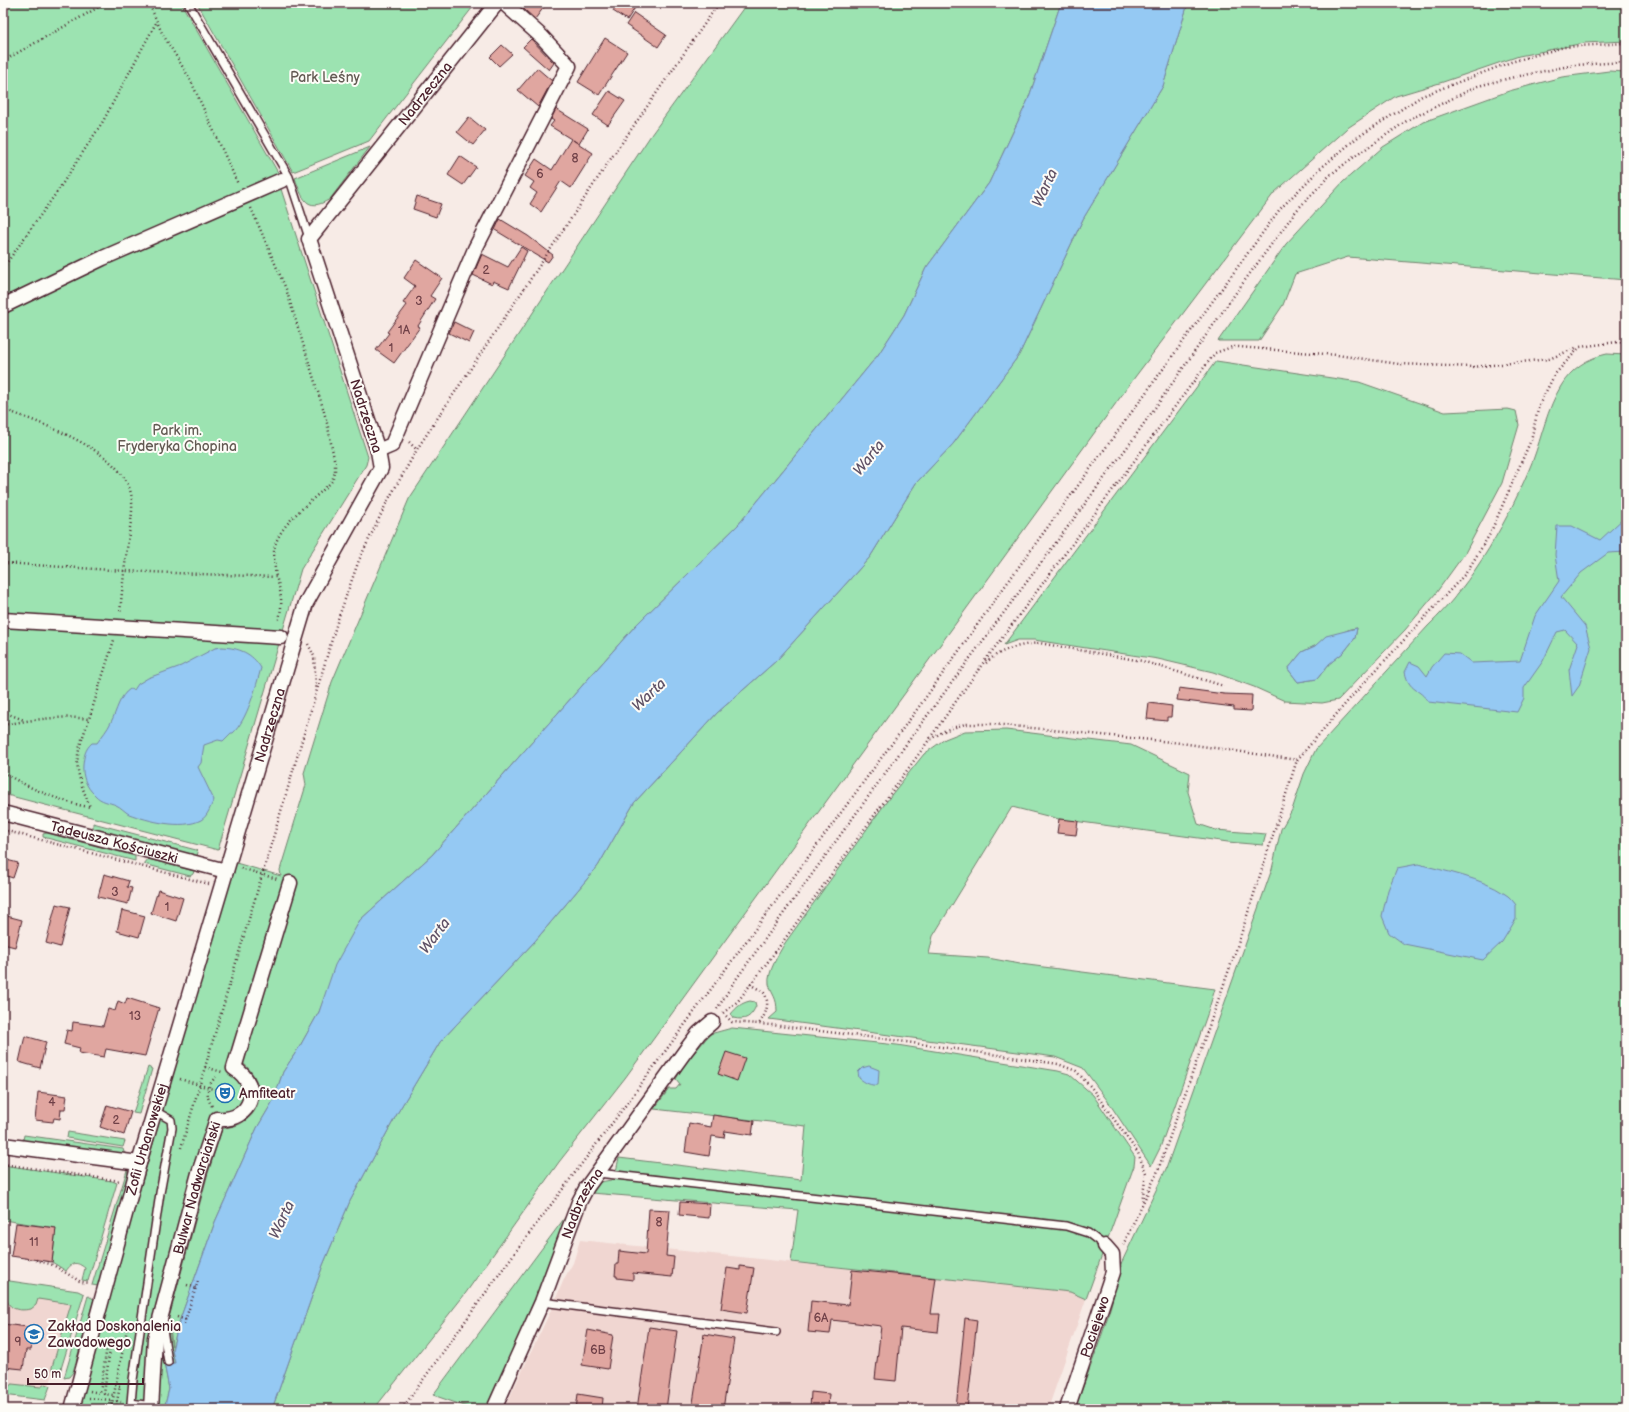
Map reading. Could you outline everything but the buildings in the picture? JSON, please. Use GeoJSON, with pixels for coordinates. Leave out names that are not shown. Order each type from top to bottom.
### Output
{"type":"FeatureCollection","features":[{"type":"Feature","properties":{"kind":"street","name":"Nadrzeczna"},"geometry":{"type":"LineString","coordinates":[[226,871],[283,637],[306,603],[381,468],[378,451],[309,238],[497,3]]}},
{"type":"Feature","properties":{"kind":"street"},"geometry":{"type":"LineString","coordinates":[[378,451],[392,445],[475,249],[569,66],[542,37],[504,3]]}},
{"type":"Feature","properties":{"kind":"street"},"geometry":{"type":"LineString","coordinates":[[3,306],[103,258],[282,180]]}},
{"type":"Feature","properties":{"kind":"street"},"geometry":{"type":"LineString","coordinates":[[3,620],[283,637]]}},
{"type":"Feature","properties":{"kind":"street","name":"Tadeusza Kościuszki"},"geometry":{"type":"LineString","coordinates":[[3,813],[226,871]]}},
{"type":"Feature","properties":{"kind":"street","name":"Zofii Urbanowskiej"},"geometry":{"type":"LineString","coordinates":[[72,1409],[140,1163],[226,871]]}},
{"type":"Feature","properties":{"kind":"street","name":"Bulwar Nadwarciański"},"geometry":{"type":"LineString","coordinates":[[152,1408],[155,1338],[199,1172],[217,1119],[227,1120],[235,1118],[242,1113],[249,1102],[251,1092],[247,1079],[242,1073],[234,1068],[290,883]]}},
{"type":"Feature","properties":{"kind":"street","name":"Nadbrzeżna"},"geometry":{"type":"LineString","coordinates":[[494,1409],[542,1302],[579,1202],[587,1187],[686,1050],[699,1033],[712,1022]]}},
{"type":"Feature","properties":{"kind":"street"},"geometry":{"type":"LineString","coordinates":[[3,1145],[140,1163]]}},
{"type":"Feature","properties":{"kind":"street","name":"Pociejewo"},"geometry":{"type":"LineString","coordinates":[[1067,1409],[1113,1272],[1112,1254],[1105,1246]]}},
{"type":"Feature","properties":{"kind":"lane"},"geometry":{"type":"LineString","coordinates":[[188,3],[289,177],[309,238]]}},
{"type":"Feature","properties":{"kind":"lane"},"geometry":{"type":"LineString","coordinates":[[152,1408],[132,1403],[133,1380],[160,1192],[172,1128],[171,1120],[155,1111]]}},
{"type":"Feature","properties":{"kind":"lane"},"geometry":{"type":"LineString","coordinates":[[598,1173],[1066,1226],[1088,1233],[1105,1246]]}},
{"type":"Feature","properties":{"kind":"lane"},"geometry":{"type":"LineString","coordinates":[[542,1302],[776,1332]]}},
{"type":"Feature","properties":{"kind":"lane"},"geometry":{"type":"LineString","coordinates":[[161,1315],[168,1362]]}},
{"type":"Feature","properties":{"kind":"path"},"geometry":{"type":"LineString","coordinates":[[3,61],[106,3]]}},
{"type":"Feature","properties":{"kind":"path"},"geometry":{"type":"LineString","coordinates":[[147,3],[151,8],[162,33],[190,79],[252,211],[286,289],[327,420],[335,464],[335,472],[332,481],[286,526],[279,537],[274,551],[276,577],[281,599],[283,637],[309,644],[314,656],[316,690]]}},
{"type":"Feature","properties":{"kind":"path"},"geometry":{"type":"LineString","coordinates":[[180,1150],[316,690],[338,619],[359,560],[387,502],[417,450],[610,160],[719,3]]}},
{"type":"Feature","properties":{"kind":"path"},"geometry":{"type":"LineString","coordinates":[[3,268],[58,192],[102,123],[157,20]]}},
{"type":"Feature","properties":{"kind":"path"},"geometry":{"type":"LineString","coordinates":[[402,1409],[504,1266],[619,1114],[916,711],[1020,565],[1280,209],[1322,167],[1358,137],[1422,96],[1511,62],[1564,47],[1626,43]]}},
{"type":"Feature","properties":{"kind":"path"},"geometry":{"type":"LineString","coordinates":[[712,1022],[720,1003],[734,982],[915,732],[1131,442],[1240,287],[1296,211],[1330,175],[1408,120],[1478,86],[1574,65],[1626,62]]}},
{"type":"Feature","properties":{"kind":"path"},"geometry":{"type":"LineString","coordinates":[[712,1022],[738,1001],[929,740],[978,670],[1208,361],[1216,353],[1232,347],[1239,347],[1337,355],[1399,364],[1473,367],[1549,359],[1580,347],[1617,342],[1626,343]]}},
{"type":"Feature","properties":{"kind":"path"},"geometry":{"type":"LineString","coordinates":[[1113,1272],[1120,1251],[1157,1173],[1236,950],[1297,760],[1359,689],[1466,573],[1490,534],[1531,440],[1539,405],[1555,374],[1580,347]]}},
{"type":"Feature","properties":{"kind":"path"},"geometry":{"type":"LineString","coordinates":[[3,398],[9,412]]}},
{"type":"Feature","properties":{"kind":"path"},"geometry":{"type":"LineString","coordinates":[[3,410],[44,424],[94,450],[117,468],[126,479],[132,505],[118,627],[78,756],[82,785],[90,807],[78,805],[38,790],[3,772]]}},
{"type":"Feature","properties":{"kind":"path"},"geometry":{"type":"LineString","coordinates":[[3,563],[276,577]]}},
{"type":"Feature","properties":{"kind":"path"},"geometry":{"type":"LineString","coordinates":[[978,670],[991,657],[1003,651],[1023,645],[1039,643],[1142,661],[1224,686]]}},
{"type":"Feature","properties":{"kind":"path"},"geometry":{"type":"LineString","coordinates":[[3,712],[25,720]]}},
{"type":"Feature","properties":{"kind":"path"},"geometry":{"type":"LineString","coordinates":[[3,725],[25,720],[59,718],[89,719]]}},
{"type":"Feature","properties":{"kind":"path"},"geometry":{"type":"LineString","coordinates":[[929,740],[946,730],[965,724],[993,724],[1181,743],[1297,760]]}},
{"type":"Feature","properties":{"kind":"path"},"geometry":{"type":"LineString","coordinates":[[3,830],[209,884]]}},
{"type":"Feature","properties":{"kind":"path"},"geometry":{"type":"LineString","coordinates":[[244,869],[273,878]]}},
{"type":"Feature","properties":{"kind":"path"},"geometry":{"type":"LineString","coordinates":[[750,984],[764,993],[767,1003],[765,1015],[759,1024]]}},
{"type":"Feature","properties":{"kind":"path"},"geometry":{"type":"LineString","coordinates":[[724,1012],[732,1022],[892,1040],[1012,1057],[1058,1064],[1076,1071],[1091,1087],[1138,1153],[1146,1173],[1142,1205]]}},
{"type":"Feature","properties":{"kind":"path"},"geometry":{"type":"LineString","coordinates":[[213,1108],[208,1099],[208,1087],[210,1082],[216,1077]]}},
{"type":"Feature","properties":{"kind":"path"},"geometry":{"type":"LineString","coordinates":[[180,1078],[216,1090]]}},
{"type":"Feature","properties":{"kind":"path"},"geometry":{"type":"LineString","coordinates":[[3,1164],[120,1181]]}},
{"type":"Feature","properties":{"kind":"path"},"geometry":{"type":"LineString","coordinates":[[36,1260],[53,1265],[81,1282],[90,1283]]}},
{"type":"Feature","properties":{"kind":"path"},"geometry":{"type":"LineString","coordinates":[[184,1324],[198,1281]]}},
{"type":"Feature","properties":{"kind":"path"},"geometry":{"type":"LineString","coordinates":[[187,1285],[196,1288]]}},
{"type":"Feature","properties":{"kind":"path"},"geometry":{"type":"LineString","coordinates":[[111,1409],[131,1314]]}},
{"type":"Feature","properties":{"kind":"path"},"geometry":{"type":"LineString","coordinates":[[177,1318],[186,1320]]}},
{"type":"Feature","properties":{"kind":"path"},"geometry":{"type":"LineString","coordinates":[[88,1391],[100,1393],[108,1340],[111,1341],[104,1394],[113,1395]]}},
{"type":"Feature","properties":{"kind":"path"},"geometry":{"type":"LineString","coordinates":[[115,1385],[120,1386],[119,1390]]}},
{"type":"Feature","properties":{"kind":"path"},"geometry":{"type":"LineString","coordinates":[[91,1398],[112,1400]]}},
{"type":"Feature","properties":{"kind":"path"},"geometry":{"type":"LineString","coordinates":[[116,1409],[117,1401]]}},
{"type":"Feature","properties":{"kind":"shaded area"},"geometry":{"type":"Polygon","coordinates":[[[580,1240],[1070,1292],[1086,1299],[1048,1409],[504,1409],[564,1279],[573,1263],[580,1240]]]}},
{"type":"Feature","properties":{"kind":"shaded area","name":"Zakład Doskonalenia Zawodowego"},"geometry":{"type":"Polygon","coordinates":[[[3,1288],[76,1299],[45,1400],[3,1395],[3,1288]]]}},
{"type":"Feature","properties":{"kind":"green space","name":"Park im. Fryderyka Chopina"},"geometry":{"type":"Polygon","coordinates":[[[3,3],[181,3],[280,176],[280,186],[368,457],[366,465],[301,569],[218,850],[3,794],[3,3]]]}},
{"type":"Feature","properties":{"kind":"green space","name":"Park Leśny"},"geometry":{"type":"Polygon","coordinates":[[[197,3],[476,3],[369,141],[293,172],[197,3]]]}},
{"type":"Feature","properties":{"kind":"green space"},"geometry":{"type":"Polygon","coordinates":[[[747,3],[1061,3],[1028,100],[989,183],[926,268],[904,315],[878,355],[738,525],[636,625],[432,855],[360,920],[319,1012],[300,1046],[283,1072],[273,1101],[257,1128],[215,1222],[179,1322],[172,1350],[175,1363],[173,1364],[162,1352],[169,1389],[164,1409],[77,1409],[165,1102],[236,863],[281,876],[280,870],[306,785],[304,773],[332,682],[409,499],[651,135],[747,3]],[[295,881],[239,1064],[248,1071],[253,1079],[256,1089],[256,1100],[220,1125],[204,1174],[167,1318],[172,1346],[169,1318],[208,1173],[222,1129],[240,1124],[254,1111],[258,1103],[259,1095],[255,1078],[243,1063],[297,882],[295,881]]]}},
{"type":"Feature","properties":{"kind":"green space"},"geometry":{"type":"Polygon","coordinates":[[[1188,3],[1626,3],[1626,41],[1584,43],[1519,56],[1443,82],[1396,96],[1346,129],[1274,193],[1135,377],[625,1078],[559,1162],[465,1294],[374,1409],[272,1409],[323,1265],[350,1201],[398,1112],[440,1042],[535,941],[598,866],[634,803],[717,713],[777,660],[870,557],[916,483],[953,444],[1019,355],[1083,219],[1163,86],[1188,3]]]}},
{"type":"Feature","properties":{"kind":"green space"},"geometry":{"type":"Polygon","coordinates":[[[1609,71],[1626,72],[1626,280],[1348,257],[1295,274],[1283,305],[1259,341],[1218,341],[1286,244],[1343,182],[1383,147],[1423,122],[1509,91],[1562,77],[1609,71]]]}},
{"type":"Feature","properties":{"kind":"green space"},"geometry":{"type":"Polygon","coordinates":[[[370,147],[330,199],[315,205],[306,201],[295,178],[370,147]]]}},
{"type":"Feature","properties":{"kind":"green space"},"geometry":{"type":"Polygon","coordinates":[[[1607,354],[1626,355],[1626,1409],[1075,1409],[1106,1322],[1116,1286],[1119,1268],[1166,1169],[1272,869],[1281,829],[1292,810],[1304,774],[1316,749],[1444,609],[1475,570],[1502,526],[1524,482],[1533,460],[1548,413],[1561,386],[1570,374],[1580,365],[1593,358],[1607,354]]]}},
{"type":"Feature","properties":{"kind":"green space"},"geometry":{"type":"Polygon","coordinates":[[[1216,361],[1359,382],[1445,412],[1508,409],[1516,411],[1519,425],[1502,483],[1465,553],[1436,593],[1405,630],[1338,700],[1322,703],[1285,701],[1254,687],[1213,672],[1158,659],[1034,640],[1018,640],[1004,645],[1216,361]],[[1357,628],[1350,629],[1302,652],[1288,669],[1298,682],[1317,679],[1329,664],[1344,652],[1355,638],[1357,628]]]}},
{"type":"Feature","properties":{"kind":"green space"},"geometry":{"type":"Polygon","coordinates":[[[1006,730],[1131,745],[1190,773],[1188,792],[1198,824],[1216,830],[1266,834],[1263,845],[1228,842],[1059,819],[1012,807],[933,936],[929,954],[988,958],[1020,964],[1215,989],[1160,1148],[1151,1166],[1107,1100],[1083,1068],[1055,1057],[769,1019],[777,1012],[775,999],[769,984],[770,974],[785,943],[892,794],[924,754],[945,739],[965,731],[1006,730]]]}},
{"type":"Feature","properties":{"kind":"green space"},"geometry":{"type":"Polygon","coordinates":[[[93,823],[196,850],[198,852],[197,857],[95,831],[93,829],[93,823]]]}},
{"type":"Feature","properties":{"kind":"green space"},"geometry":{"type":"Polygon","coordinates":[[[47,833],[135,856],[135,861],[43,837],[43,834],[47,833]]]}},
{"type":"Feature","properties":{"kind":"green space"},"geometry":{"type":"Polygon","coordinates":[[[148,859],[194,871],[190,876],[144,864],[148,859]]]}},
{"type":"Feature","properties":{"kind":"green space"},"geometry":{"type":"Polygon","coordinates":[[[750,1001],[755,1002],[756,1006],[748,1017],[741,1019],[733,1018],[731,1014],[735,1009],[750,1001]]]}},
{"type":"Feature","properties":{"kind":"green space"},"geometry":{"type":"Polygon","coordinates":[[[732,1028],[897,1045],[1069,1074],[1093,1095],[1135,1157],[1134,1166],[1086,1299],[1070,1292],[791,1262],[798,1210],[591,1193],[600,1182],[611,1180],[616,1172],[619,1158],[801,1180],[806,1126],[654,1109],[669,1089],[676,1089],[680,1084],[676,1079],[684,1065],[710,1034],[732,1028]]]}},
{"type":"Feature","properties":{"kind":"green space"},"geometry":{"type":"Polygon","coordinates":[[[148,1067],[152,1069],[139,1114],[133,1113],[148,1067]]]}},
{"type":"Feature","properties":{"kind":"green space"},"geometry":{"type":"Polygon","coordinates":[[[68,1132],[125,1141],[123,1147],[67,1138],[68,1132]]]}},
{"type":"Feature","properties":{"kind":"green space"},"geometry":{"type":"Polygon","coordinates":[[[24,1135],[123,1149],[125,1155],[23,1140],[24,1135]]]}},
{"type":"Feature","properties":{"kind":"green space"},"geometry":{"type":"Polygon","coordinates":[[[3,1165],[117,1183],[88,1281],[82,1280],[85,1268],[80,1265],[73,1264],[66,1271],[52,1262],[56,1228],[3,1220],[3,1165]]]}},
{"type":"Feature","properties":{"kind":"green space"},"geometry":{"type":"Polygon","coordinates":[[[127,1170],[129,1175],[98,1286],[92,1285],[127,1170]]]}},
{"type":"Feature","properties":{"kind":"green space"},"geometry":{"type":"Polygon","coordinates":[[[566,1216],[538,1297],[488,1409],[473,1409],[433,1395],[566,1216]]]}},
{"type":"Feature","properties":{"kind":"green space"},"geometry":{"type":"Polygon","coordinates":[[[3,1280],[78,1291],[84,1294],[60,1372],[52,1369],[52,1367],[71,1304],[38,1299],[36,1305],[31,1309],[21,1310],[12,1308],[7,1301],[6,1291],[3,1290],[3,1280]]]}},
{"type":"Feature","properties":{"kind":"green space"},"geometry":{"type":"Polygon","coordinates":[[[88,1296],[94,1299],[73,1372],[69,1377],[64,1378],[88,1296]]]}},
{"type":"Feature","properties":{"kind":"green space"},"geometry":{"type":"Polygon","coordinates":[[[12,1384],[41,1387],[45,1384],[50,1386],[45,1400],[3,1395],[3,1392],[7,1393],[9,1386],[12,1384]]]}},
{"type":"Feature","properties":{"kind":"water","name":"Warta"},"geometry":{"type":"Polygon","coordinates":[[[1061,3],[1188,3],[1163,86],[1083,219],[1019,355],[953,444],[916,483],[870,557],[777,660],[717,713],[634,803],[598,866],[535,941],[440,1042],[398,1112],[350,1201],[323,1265],[272,1409],[164,1409],[169,1389],[162,1352],[170,1350],[173,1363],[175,1363],[172,1350],[179,1322],[215,1222],[257,1128],[273,1101],[283,1072],[300,1046],[319,1012],[335,965],[360,920],[432,855],[636,625],[738,525],[878,355],[904,315],[926,268],[989,183],[1028,100],[1061,3]]]}},
{"type":"Feature","properties":{"kind":"water"},"geometry":{"type":"Polygon","coordinates":[[[1626,516],[1626,552],[1608,553],[1581,573],[1561,597],[1585,626],[1591,648],[1579,686],[1572,696],[1569,670],[1578,644],[1565,630],[1557,632],[1543,661],[1524,688],[1524,698],[1517,712],[1428,702],[1422,694],[1412,687],[1405,672],[1410,662],[1419,666],[1427,676],[1432,667],[1444,653],[1460,654],[1472,663],[1520,661],[1535,616],[1559,581],[1555,555],[1557,526],[1572,526],[1600,540],[1626,516]]]}},
{"type":"Feature","properties":{"kind":"water"},"geometry":{"type":"Polygon","coordinates":[[[1357,628],[1355,638],[1344,652],[1329,664],[1317,679],[1298,682],[1288,669],[1302,652],[1315,646],[1326,636],[1357,628]]]}},
{"type":"Feature","properties":{"kind":"water"},"geometry":{"type":"Polygon","coordinates":[[[222,647],[244,652],[254,659],[261,668],[247,712],[238,727],[223,741],[218,740],[204,745],[201,763],[198,767],[214,800],[205,816],[201,820],[193,823],[175,824],[155,822],[129,814],[118,806],[97,797],[87,785],[84,777],[84,756],[90,745],[92,743],[97,743],[107,730],[126,692],[130,689],[134,690],[138,684],[148,678],[181,666],[215,648],[222,647]]]}},
{"type":"Feature","properties":{"kind":"water"},"geometry":{"type":"Polygon","coordinates":[[[1418,864],[1474,879],[1496,888],[1511,899],[1516,905],[1516,919],[1502,942],[1483,960],[1404,944],[1389,933],[1382,916],[1388,890],[1397,868],[1418,864]]]}},
{"type":"Feature","properties":{"kind":"water"},"geometry":{"type":"Polygon","coordinates":[[[869,1066],[879,1070],[878,1085],[868,1084],[859,1078],[858,1072],[862,1068],[869,1066]]]}},
{"type":"Feature","properties":{"kind":"place","name":"Amfiteatr"},"geometry":{"type":"Point","coordinates":[225,1093]}},
{"type":"Feature","properties":{"kind":"place","name":"Zakład Doskonalenia Zawodowego"},"geometry":{"type":"Point","coordinates":[34,1334]}}]}
